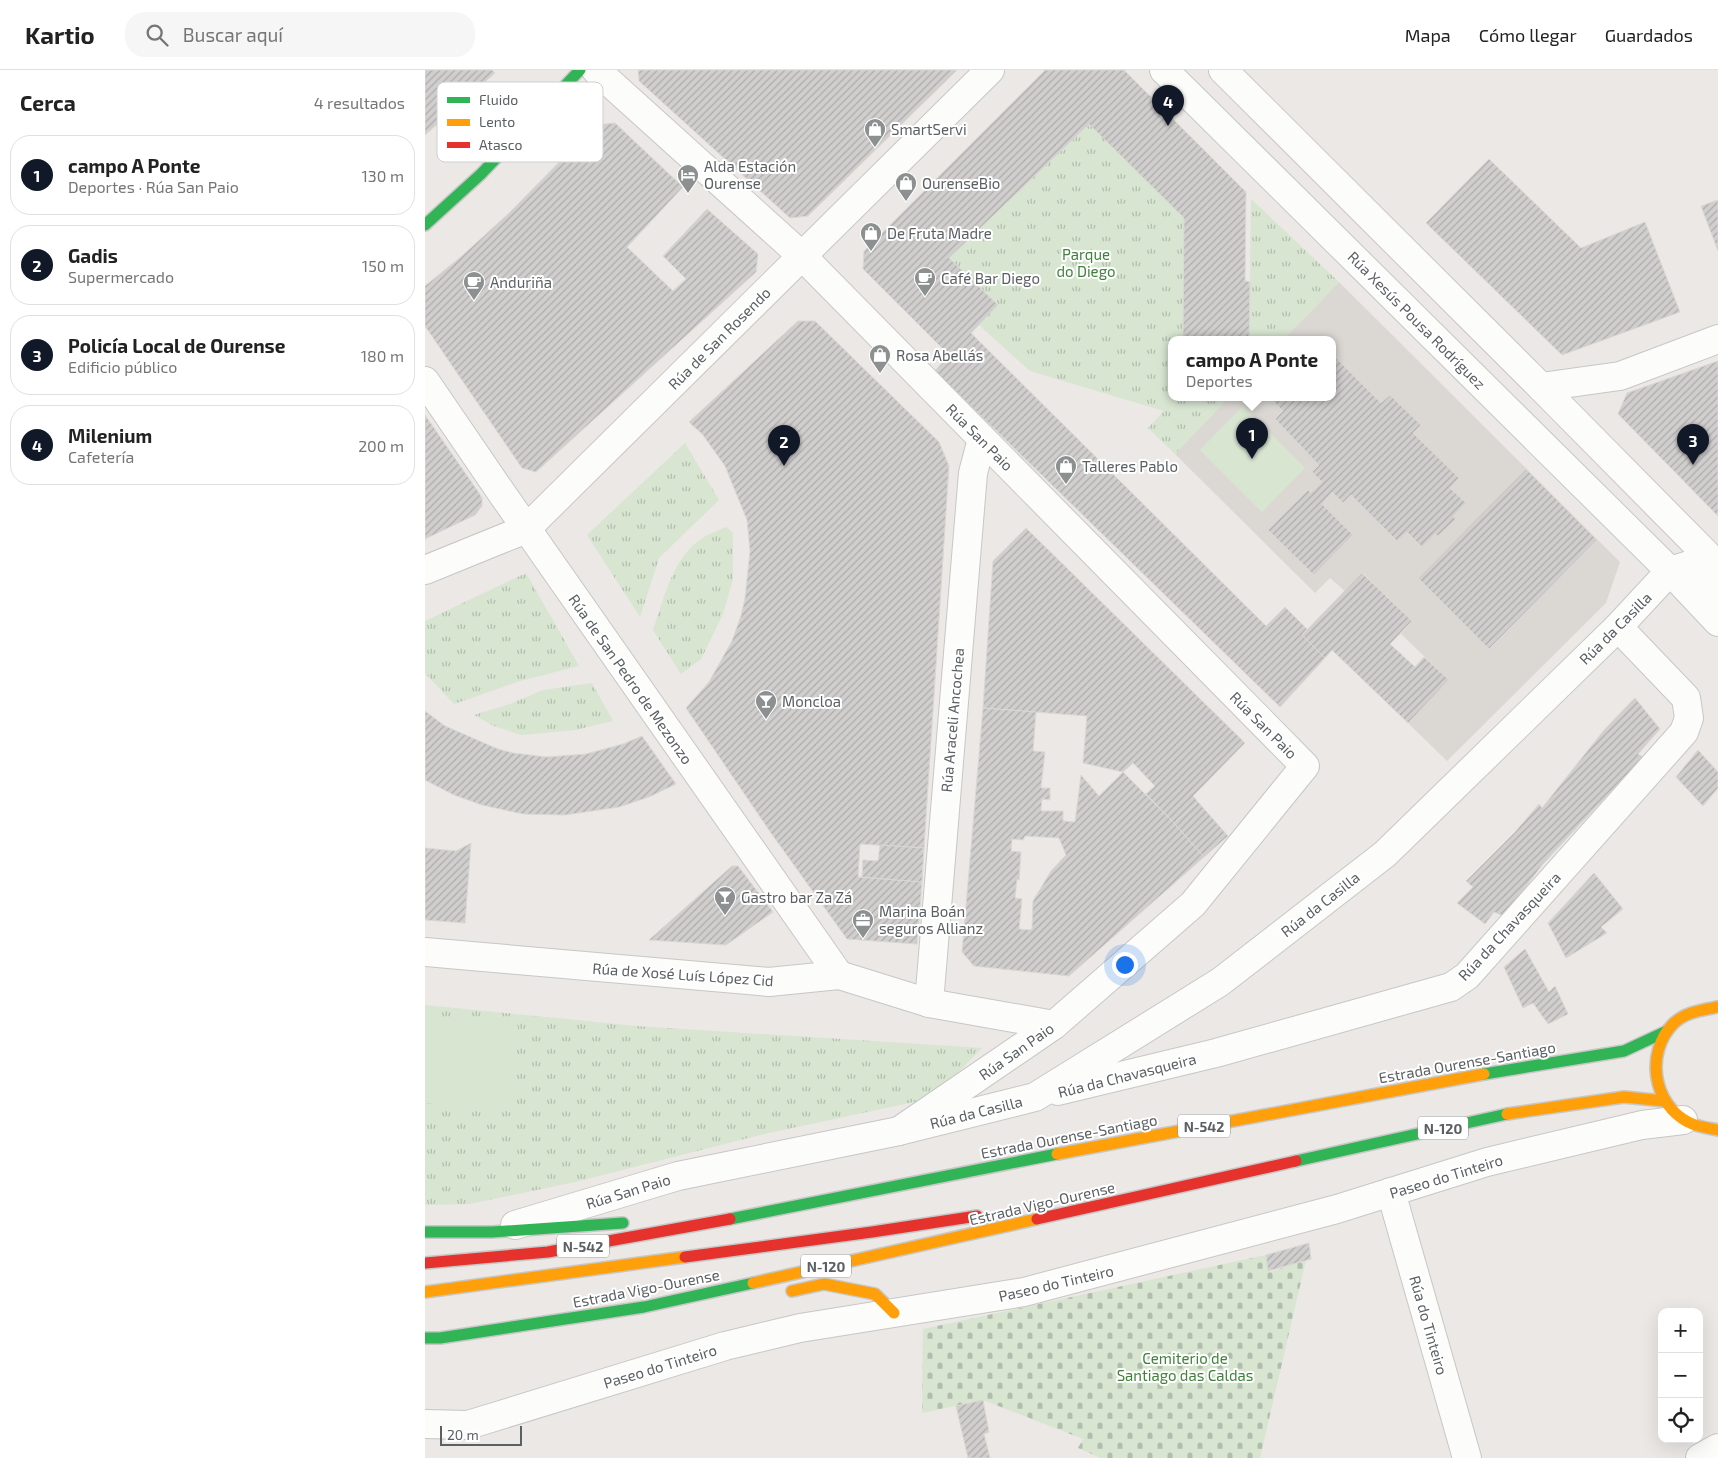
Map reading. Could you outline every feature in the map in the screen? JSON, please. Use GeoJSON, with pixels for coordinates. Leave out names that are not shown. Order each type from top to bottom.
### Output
{"type":"FeatureCollection","features":[{"type":"Feature","properties":{"kind":"main road"},"geometry":{"type":"LineString","coordinates":[[569,82],[580,70]]}},
{"type":"Feature","properties":{"kind":"main road"},"geometry":{"type":"LineString","coordinates":[[425,225],[492,162]]}},
{"type":"Feature","properties":{"kind":"main road"},"geometry":{"type":"LineString","coordinates":[[1714,1004],[1694,1010],[1679,1019],[1667,1031],[1658,1048],[1655,1066],[1657,1084],[1664,1101],[1673,1112],[1683,1120],[1703,1129],[1718,1130]]}},
{"type":"Feature","properties":{"kind":"main road","name":"Estrada Ourense-Santiago"},"geometry":{"type":"LineString","coordinates":[[739,1217],[1128,1140],[1510,1069],[1624,1051],[1667,1031]]}},
{"type":"Feature","properties":{"kind":"main road","name":"Estrada Vigo-Ourense"},"geometry":{"type":"LineString","coordinates":[[425,1338],[440,1338],[644,1307],[1515,1112],[1624,1097],[1664,1101]]}},
{"type":"Feature","properties":{"kind":"main road"},"geometry":{"type":"LineString","coordinates":[[1048,1205],[1224,1178]]}},
{"type":"Feature","properties":{"kind":"main road","name":"N-542"},"geometry":{"type":"LineString","coordinates":[[425,1292],[872,1232],[989,1214]]}},
{"type":"Feature","properties":{"kind":"main road","name":"N-542"},"geometry":{"type":"LineString","coordinates":[[653,1221],[739,1217]]}},
{"type":"Feature","properties":{"kind":"main road","name":"N-542"},"geometry":{"type":"LineString","coordinates":[[425,1263],[548,1252],[739,1217]]}},
{"type":"Feature","properties":{"kind":"main road","name":"N-542"},"geometry":{"type":"LineString","coordinates":[[425,1232],[492,1232],[634,1222]]}},
{"type":"Feature","properties":{"kind":"main road"},"geometry":{"type":"LineString","coordinates":[[778,1294],[825,1284],[875,1294],[894,1313]]}},
{"type":"Feature","properties":{"kind":"main road"},"geometry":{"type":"LineString","coordinates":[[644,1307],[721,1301]]}},
{"type":"Feature","properties":{"kind":"street","name":"Rúa San Paio"},"geometry":{"type":"LineString","coordinates":[[492,1232],[679,1176],[899,1131],[1055,1025],[1193,904],[1305,766],[802,256],[596,70]]}},
{"type":"Feature","properties":{"kind":"street","name":"Rúa de San Rosendo"},"geometry":{"type":"LineString","coordinates":[[425,570],[526,529],[991,70]]}},
{"type":"Feature","properties":{"kind":"street","name":"Rúa Xesús Pousa Rodríguez"},"geometry":{"type":"LineString","coordinates":[[1164,70],[1671,571],[1718,622]]}},
{"type":"Feature","properties":{"kind":"street"},"geometry":{"type":"LineString","coordinates":[[1223,70],[1718,566]]}},
{"type":"Feature","properties":{"kind":"street"},"geometry":{"type":"LineString","coordinates":[[1541,387],[1620,376],[1718,339]]}},
{"type":"Feature","properties":{"kind":"street","name":"Rúa de San Pedro de Mezonzo"},"geometry":{"type":"LineString","coordinates":[[425,381],[526,529],[839,975]]}},
{"type":"Feature","properties":{"kind":"street","name":"Rúa Araceli Ancochea"},"geometry":{"type":"LineString","coordinates":[[929,1003],[973,472],[982,439]]}},
{"type":"Feature","properties":{"kind":"street"},"geometry":{"type":"LineString","coordinates":[[1671,571],[1692,564],[1718,588]]}},
{"type":"Feature","properties":{"kind":"street","name":"Rúa da Casilla"},"geometry":{"type":"LineString","coordinates":[[899,1131],[1035,1097],[1220,982],[1385,854],[1618,627],[1671,571]]}},
{"type":"Feature","properties":{"kind":"street","name":"Rúa da Chavasqueira"},"geometry":{"type":"LineString","coordinates":[[1035,1097],[1216,1053],[1451,987],[1467,976],[1684,732],[1689,718],[1686,698],[1618,627]]}},
{"type":"Feature","properties":{"kind":"street","name":"Rúa de Xosé Luís López Cid"},"geometry":{"type":"LineString","coordinates":[[425,952],[769,982],[839,975],[929,1003],[1055,1025]]}},
{"type":"Feature","properties":{"kind":"street","name":"Paseo do Tinteiro"},"geometry":{"type":"LineString","coordinates":[[425,1424],[468,1425],[725,1346],[800,1328],[1025,1292],[1337,1210],[1487,1162],[1642,1126],[1683,1120]]}},
{"type":"Feature","properties":{"kind":"street","name":"Rúa do Tinteiro"},"geometry":{"type":"LineString","coordinates":[[1391,1192],[1463,1457]]}},
{"type":"Feature","properties":{"kind":"street"},"geometry":{"type":"LineString","coordinates":[[1700,1458],[1718,1448]]}},
{"type":"Feature","properties":{"kind":"shaded area"},"geometry":{"type":"Polygon","coordinates":[[[1339,282],[1620,562],[1606,603],[1447,761],[1408,723],[1449,680],[1401,634],[1412,621],[1363,573],[1345,591],[1330,578],[1315,593],[1175,454],[1225,401],[1336,401],[1336,336],[1287,336],[1339,282]]]}},
{"type":"Feature","properties":{"kind":"green space","name":"Parque do Diego"},"geometry":{"type":"Polygon","coordinates":[[[1089,124],[1184,218],[1183,336],[1168,336],[1168,401],[1225,401],[1175,454],[1148,428],[1164,411],[1030,371],[979,325],[998,304],[949,258],[1089,124]]]}},
{"type":"Feature","properties":{"kind":"green space"},"geometry":{"type":"Polygon","coordinates":[[[1251,199],[1339,282],[1287,336],[1249,336],[1251,199]]]}},
{"type":"Feature","properties":{"kind":"green space"},"geometry":{"type":"Polygon","coordinates":[[[1243,406],[1305,468],[1262,512],[1200,450],[1243,406]]]}},
{"type":"Feature","properties":{"kind":"green space"},"geometry":{"type":"Polygon","coordinates":[[[685,443],[719,500],[659,558],[640,617],[587,535],[685,443]]]}},
{"type":"Feature","properties":{"kind":"green space"},"geometry":{"type":"Polygon","coordinates":[[[726,527],[733,533],[733,579],[723,614],[701,659],[681,674],[653,630],[666,591],[684,555],[704,537],[726,527]]]}},
{"type":"Feature","properties":{"kind":"green space"},"geometry":{"type":"Polygon","coordinates":[[[526,573],[579,666],[520,681],[454,704],[425,673],[425,621],[526,573]]]}},
{"type":"Feature","properties":{"kind":"green space"},"geometry":{"type":"Polygon","coordinates":[[[592,683],[613,721],[575,730],[521,735],[494,726],[474,715],[510,704],[543,690],[592,683]]]}},
{"type":"Feature","properties":{"kind":"green space"},"geometry":{"type":"Polygon","coordinates":[[[425,1005],[636,1026],[982,1048],[933,1098],[764,1134],[575,1182],[469,1204],[425,1205],[425,1005]]]}},
{"type":"Feature","properties":{"kind":"green space"},"geometry":{"type":"Polygon","coordinates":[[[425,1017],[518,1026],[509,1111],[425,1103],[425,1017]]]}},
{"type":"Feature","properties":{"kind":"green space","name":"Cemiterio de Santiago das Caldas"},"geometry":{"type":"Polygon","coordinates":[[[1266,1255],[1270,1272],[1306,1260],[1260,1458],[1101,1458],[1078,1448],[1083,1439],[983,1400],[922,1413],[923,1329],[1266,1255]]]}},
{"type":"Feature","properties":{"kind":"building"},"geometry":{"type":"Polygon","coordinates":[[[425,70],[492,70],[495,73],[485,82],[437,82],[437,124],[425,135],[425,70]]]}},
{"type":"Feature","properties":{"kind":"building"},"geometry":{"type":"Polygon","coordinates":[[[638,70],[957,70],[808,216],[790,218],[639,81],[638,70]]]}},
{"type":"Feature","properties":{"kind":"building"},"geometry":{"type":"Polygon","coordinates":[[[1045,70],[1124,70],[1246,192],[1245,281],[1250,282],[1249,336],[1183,336],[1184,218],[1089,124],[949,258],[998,305],[971,333],[1266,626],[1285,607],[1307,629],[1302,635],[1325,658],[1280,707],[935,371],[949,355],[863,269],[864,251],[1045,70]]]}},
{"type":"Feature","properties":{"kind":"building"},"geometry":{"type":"Polygon","coordinates":[[[615,123],[683,187],[627,247],[673,291],[686,279],[663,256],[707,209],[758,254],[756,272],[536,472],[522,468],[425,326],[425,286],[508,214],[559,162],[603,162],[603,124],[615,123]]]}},
{"type":"Feature","properties":{"kind":"building"},"geometry":{"type":"Polygon","coordinates":[[[1489,159],[1581,248],[1645,222],[1680,312],[1562,355],[1426,223],[1489,159]]]}},
{"type":"Feature","properties":{"kind":"building"},"geometry":{"type":"Polygon","coordinates":[[[1718,200],[1718,251],[1701,206],[1718,200]]]}},
{"type":"Feature","properties":{"kind":"building"},"geometry":{"type":"Polygon","coordinates":[[[798,321],[815,321],[939,442],[949,466],[924,848],[860,844],[858,877],[922,882],[917,944],[847,939],[771,833],[686,708],[709,682],[732,641],[745,598],[750,551],[747,520],[725,466],[703,435],[689,422],[798,321]]]}},
{"type":"Feature","properties":{"kind":"building"},"geometry":{"type":"Polygon","coordinates":[[[1336,358],[1381,403],[1390,395],[1421,425],[1413,433],[1459,478],[1450,488],[1466,503],[1453,517],[1456,519],[1438,536],[1435,534],[1422,547],[1407,532],[1397,541],[1351,495],[1343,503],[1332,492],[1322,504],[1353,535],[1314,575],[1268,530],[1308,490],[1311,493],[1322,482],[1312,472],[1319,465],[1275,419],[1283,411],[1273,401],[1336,401],[1336,358]]]}},
{"type":"Feature","properties":{"kind":"building"},"geometry":{"type":"Polygon","coordinates":[[[1718,361],[1718,516],[1618,414],[1627,393],[1718,361]]]}},
{"type":"Feature","properties":{"kind":"building"},"geometry":{"type":"Polygon","coordinates":[[[425,415],[479,493],[482,498],[482,506],[475,515],[425,539],[425,415]]]}},
{"type":"Feature","properties":{"kind":"building"},"geometry":{"type":"Polygon","coordinates":[[[1526,469],[1597,540],[1489,649],[1418,578],[1526,469]]]}},
{"type":"Feature","properties":{"kind":"building"},"geometry":{"type":"Polygon","coordinates":[[[1026,528],[1245,743],[1193,796],[1198,802],[1174,823],[1146,794],[1155,786],[1133,763],[1123,772],[1083,763],[1087,716],[983,708],[993,561],[1026,528]]]}},
{"type":"Feature","properties":{"kind":"building"},"geometry":{"type":"Polygon","coordinates":[[[1362,573],[1412,621],[1390,644],[1415,667],[1424,657],[1449,680],[1408,723],[1332,650],[1325,658],[1302,635],[1362,573]]]}},
{"type":"Feature","properties":{"kind":"building"},"geometry":{"type":"Polygon","coordinates":[[[1635,698],[1660,729],[1638,754],[1643,757],[1542,865],[1504,916],[1494,912],[1485,924],[1457,903],[1473,887],[1466,881],[1515,832],[1539,804],[1542,808],[1604,730],[1635,698]]]}},
{"type":"Feature","properties":{"kind":"building"},"geometry":{"type":"Polygon","coordinates":[[[983,708],[1036,712],[1033,751],[1045,752],[1041,788],[1050,788],[1050,800],[1042,799],[1041,811],[1063,811],[1063,821],[1075,822],[1081,775],[1099,796],[1123,772],[1174,823],[1204,857],[1069,976],[974,966],[962,952],[983,708]],[[1025,836],[1023,840],[1012,839],[1011,851],[1021,852],[1019,880],[1017,879],[1015,898],[1022,899],[1019,929],[1032,929],[1033,901],[1051,871],[1066,855],[1059,838],[1025,836]]]}},
{"type":"Feature","properties":{"kind":"building"},"geometry":{"type":"Polygon","coordinates":[[[425,711],[445,726],[498,749],[513,753],[547,757],[586,754],[623,744],[642,736],[676,784],[649,797],[619,807],[565,815],[523,814],[482,805],[454,795],[425,780],[425,711]]]}},
{"type":"Feature","properties":{"kind":"building"},"geometry":{"type":"Polygon","coordinates":[[[1698,750],[1718,772],[1718,788],[1703,806],[1676,777],[1698,750]]]}},
{"type":"Feature","properties":{"kind":"building"},"geometry":{"type":"Polygon","coordinates":[[[1198,802],[1228,836],[1204,857],[1174,823],[1198,802]]]}},
{"type":"Feature","properties":{"kind":"building"},"geometry":{"type":"Polygon","coordinates":[[[471,843],[465,923],[425,920],[425,848],[456,851],[471,843]]]}},
{"type":"Feature","properties":{"kind":"building"},"geometry":{"type":"Polygon","coordinates":[[[880,845],[924,848],[922,882],[862,877],[863,860],[878,861],[880,845]]]}},
{"type":"Feature","properties":{"kind":"building"},"geometry":{"type":"Polygon","coordinates":[[[732,866],[738,866],[773,912],[726,945],[649,940],[732,866]]]}},
{"type":"Feature","properties":{"kind":"building"},"geometry":{"type":"Polygon","coordinates":[[[1594,873],[1623,909],[1601,927],[1607,933],[1566,958],[1548,923],[1594,873]]]}},
{"type":"Feature","properties":{"kind":"building"},"geometry":{"type":"Polygon","coordinates":[[[1525,949],[1549,992],[1555,986],[1568,1014],[1548,1024],[1533,1003],[1523,1008],[1504,967],[1525,949]]]}},
{"type":"Feature","properties":{"kind":"building"},"geometry":{"type":"Polygon","coordinates":[[[1309,1243],[1311,1259],[1268,1271],[1266,1255],[1309,1243]]]}},
{"type":"Feature","properties":{"kind":"building"},"geometry":{"type":"Polygon","coordinates":[[[983,1400],[989,1432],[984,1434],[990,1458],[968,1458],[956,1406],[983,1400]]]}},
{"type":"Feature","properties":{"kind":"traffic: fast"},"geometry":{"type":"LineString","coordinates":[[569,82],[580,70]]}},
{"type":"Feature","properties":{"kind":"traffic: fast"},"geometry":{"type":"LineString","coordinates":[[425,225],[492,162]]}},
{"type":"Feature","properties":{"kind":"traffic: fast"},"geometry":{"type":"LineString","coordinates":[[1484,1074],[1624,1051],[1667,1031]]}},
{"type":"Feature","properties":{"kind":"traffic: fast"},"geometry":{"type":"LineString","coordinates":[[1296,1161],[1507,1114]]}},
{"type":"Feature","properties":{"kind":"traffic: fast"},"geometry":{"type":"LineString","coordinates":[[730,1219],[1057,1154]]}},
{"type":"Feature","properties":{"kind":"traffic: fast"},"geometry":{"type":"LineString","coordinates":[[425,1232],[492,1232],[623,1223]]}},
{"type":"Feature","properties":{"kind":"traffic: fast"},"geometry":{"type":"LineString","coordinates":[[425,1338],[440,1338],[644,1307],[753,1283]]}},
{"type":"Feature","properties":{"kind":"traffic: slow"},"geometry":{"type":"LineString","coordinates":[[1718,1007],[1688,1014],[1673,1024],[1664,1036],[1656,1063],[1660,1091],[1676,1114],[1692,1124],[1718,1130]]}},
{"type":"Feature","properties":{"kind":"traffic: slow"},"geometry":{"type":"LineString","coordinates":[[1057,1154],[1484,1074]]}},
{"type":"Feature","properties":{"kind":"traffic: slow"},"geometry":{"type":"LineString","coordinates":[[1507,1114],[1624,1097],[1664,1101]]}},
{"type":"Feature","properties":{"kind":"traffic: slow"},"geometry":{"type":"LineString","coordinates":[[753,1283],[1037,1219]]}},
{"type":"Feature","properties":{"kind":"traffic: slow"},"geometry":{"type":"LineString","coordinates":[[425,1292],[685,1257]]}},
{"type":"Feature","properties":{"kind":"traffic: slow"},"geometry":{"type":"LineString","coordinates":[[792,1291],[824,1284],[875,1294],[894,1313]]}},
{"type":"Feature","properties":{"kind":"traffic: jam"},"geometry":{"type":"LineString","coordinates":[[1037,1219],[1296,1161]]}},
{"type":"Feature","properties":{"kind":"traffic: jam"},"geometry":{"type":"LineString","coordinates":[[685,1257],[977,1216]]}},
{"type":"Feature","properties":{"kind":"traffic: jam"},"geometry":{"type":"LineString","coordinates":[[425,1263],[548,1252],[730,1219]]}},
{"type":"Feature","properties":{"kind":"place","name":"Milenium"},"geometry":{"type":"Point","coordinates":[1168,126]}},
{"type":"Feature","properties":{"kind":"place","name":"SmartServi"},"geometry":{"type":"Point","coordinates":[875,148]}},
{"type":"Feature","properties":{"kind":"place","name":"Alda Estación Ourense"},"geometry":{"type":"Point","coordinates":[688,194]}},
{"type":"Feature","properties":{"kind":"place","name":"OurenseBio"},"geometry":{"type":"Point","coordinates":[906,202]}},
{"type":"Feature","properties":{"kind":"place","name":"De Fruta Madre"},"geometry":{"type":"Point","coordinates":[871,252]}},
{"type":"Feature","properties":{"kind":"place","name":"Café Bar Diego"},"geometry":{"type":"Point","coordinates":[925,297]}},
{"type":"Feature","properties":{"kind":"place","name":"Anduriña"},"geometry":{"type":"Point","coordinates":[474,301]}},
{"type":"Feature","properties":{"kind":"place","name":"Rosa Abellás"},"geometry":{"type":"Point","coordinates":[880,374]}},
{"type":"Feature","properties":{"kind":"place","name":"campo A Ponte"},"geometry":{"type":"Point","coordinates":[1252,459]}},
{"type":"Feature","properties":{"kind":"place","name":"Policía Local de Ourense"},"geometry":{"type":"Point","coordinates":[1693,465]}},
{"type":"Feature","properties":{"kind":"place","name":"Gadis"},"geometry":{"type":"Point","coordinates":[784,466]}},
{"type":"Feature","properties":{"kind":"place","name":"Talleres Pablo"},"geometry":{"type":"Point","coordinates":[1066,485]}},
{"type":"Feature","properties":{"kind":"place","name":"Moncloa"},"geometry":{"type":"Point","coordinates":[766,720]}},
{"type":"Feature","properties":{"kind":"place","name":"Gastro bar Za Zá"},"geometry":{"type":"Point","coordinates":[725,916]}},
{"type":"Feature","properties":{"kind":"place","name":"Marina Boán seguros Allianz"},"geometry":{"type":"Point","coordinates":[863,939]}}]}
